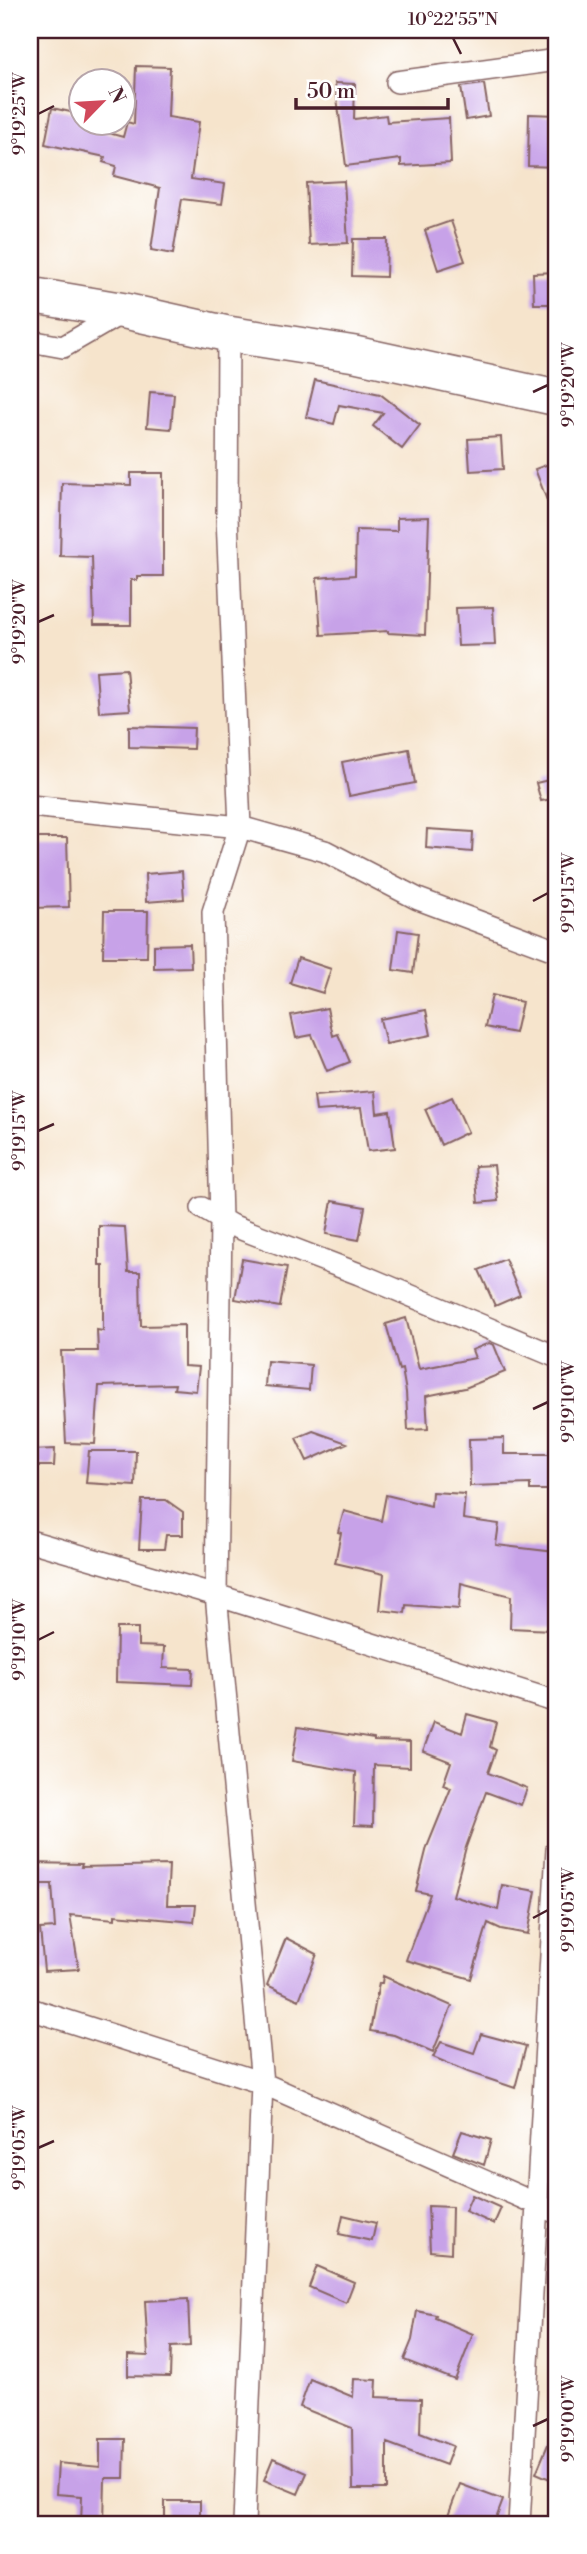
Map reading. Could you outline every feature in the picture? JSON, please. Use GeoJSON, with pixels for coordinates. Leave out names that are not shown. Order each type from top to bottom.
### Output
{"type":"FeatureCollection","features":[{"type":"Feature","properties":{"kind":"highway"},"geometry":{"type":"LineString","coordinates":[[30,295],[125,311],[228,334],[355,354],[557,398]]}},
{"type":"Feature","properties":{"kind":"street"},"geometry":{"type":"LineString","coordinates":[[397,82],[557,60]]}},
{"type":"Feature","properties":{"kind":"street"},"geometry":{"type":"LineString","coordinates":[[30,341],[63,347],[125,311]]}},
{"type":"Feature","properties":{"kind":"street"},"geometry":{"type":"LineString","coordinates":[[228,334],[226,517],[240,827],[213,912],[221,1219],[216,1595],[262,2082],[244,2524]]}},
{"type":"Feature","properties":{"kind":"street"},"geometry":{"type":"LineString","coordinates":[[30,806],[240,827],[325,851],[418,899],[557,951]]}},
{"type":"Feature","properties":{"kind":"street"},"geometry":{"type":"LineString","coordinates":[[202,1208],[231,1226],[359,1274],[557,1357]]}},
{"type":"Feature","properties":{"kind":"street"},"geometry":{"type":"LineString","coordinates":[[30,1541],[216,1595],[557,1702]]}},
{"type":"Feature","properties":{"kind":"street"},"geometry":{"type":"LineString","coordinates":[[519,2524],[557,1849]]}},
{"type":"Feature","properties":{"kind":"street"},"geometry":{"type":"LineString","coordinates":[[30,2009],[262,2082],[557,2213]]}},
{"type":"Feature","properties":{"kind":"building"},"geometry":{"type":"Polygon","coordinates":[[[136,66],[170,67],[168,117],[199,122],[191,179],[225,184],[222,204],[182,199],[173,254],[151,250],[160,188],[114,176],[116,166],[103,162],[105,157],[45,144],[52,108],[66,111],[66,136],[136,136],[136,66]]]}},
{"type":"Feature","properties":{"kind":"building"},"geometry":{"type":"Polygon","coordinates":[[[335,83],[355,84],[354,119],[386,115],[387,122],[449,118],[451,163],[401,166],[401,159],[346,166],[335,83]]]}},
{"type":"Feature","properties":{"kind":"building"},"geometry":{"type":"Polygon","coordinates":[[[484,84],[489,116],[466,120],[461,87],[484,84]]]}},
{"type":"Feature","properties":{"kind":"building"},"geometry":{"type":"Polygon","coordinates":[[[529,114],[557,115],[557,167],[528,166],[529,114]]]}},
{"type":"Feature","properties":{"kind":"building"},"geometry":{"type":"Polygon","coordinates":[[[344,181],[348,243],[309,245],[306,183],[344,181]]]}},
{"type":"Feature","properties":{"kind":"building"},"geometry":{"type":"Polygon","coordinates":[[[451,221],[465,261],[438,270],[425,230],[451,221]]]}},
{"type":"Feature","properties":{"kind":"building"},"geometry":{"type":"Polygon","coordinates":[[[353,239],[387,239],[386,277],[352,276],[353,239]]]}},
{"type":"Feature","properties":{"kind":"building"},"geometry":{"type":"Polygon","coordinates":[[[557,272],[557,304],[534,304],[533,273],[557,272]]]}},
{"type":"Feature","properties":{"kind":"building"},"geometry":{"type":"Polygon","coordinates":[[[315,380],[380,394],[420,425],[402,449],[373,426],[383,413],[339,405],[334,424],[306,417],[315,380]]]}},
{"type":"Feature","properties":{"kind":"building"},"geometry":{"type":"Polygon","coordinates":[[[150,392],[174,394],[171,429],[147,427],[150,392]]]}},
{"type":"Feature","properties":{"kind":"building"},"geometry":{"type":"Polygon","coordinates":[[[501,437],[503,469],[470,471],[468,439],[501,437]]]}},
{"type":"Feature","properties":{"kind":"building"},"geometry":{"type":"Polygon","coordinates":[[[557,461],[557,524],[556,524],[535,469],[557,461]]]}},
{"type":"Feature","properties":{"kind":"building"},"geometry":{"type":"Polygon","coordinates":[[[131,473],[163,473],[163,576],[137,576],[137,580],[131,580],[131,625],[94,625],[92,557],[60,556],[62,483],[131,485],[131,473]]]}},
{"type":"Feature","properties":{"kind":"building"},"geometry":{"type":"Polygon","coordinates":[[[429,517],[425,635],[388,631],[321,635],[317,578],[355,575],[356,530],[397,531],[397,518],[429,517]]]}},
{"type":"Feature","properties":{"kind":"building"},"geometry":{"type":"Polygon","coordinates":[[[493,607],[495,645],[458,646],[456,608],[493,607]]]}},
{"type":"Feature","properties":{"kind":"building"},"geometry":{"type":"Polygon","coordinates":[[[126,669],[130,710],[99,712],[96,671],[126,669]]]}},
{"type":"Feature","properties":{"kind":"building"},"geometry":{"type":"Polygon","coordinates":[[[129,726],[194,728],[193,749],[129,747],[129,726]]]}},
{"type":"Feature","properties":{"kind":"building"},"geometry":{"type":"Polygon","coordinates":[[[409,749],[415,783],[349,796],[342,762],[409,749]]]}},
{"type":"Feature","properties":{"kind":"building"},"geometry":{"type":"Polygon","coordinates":[[[557,778],[557,798],[541,801],[536,783],[557,778]]]}},
{"type":"Feature","properties":{"kind":"building"},"geometry":{"type":"Polygon","coordinates":[[[427,829],[473,832],[472,852],[426,848],[427,829]]]}},
{"type":"Feature","properties":{"kind":"building"},"geometry":{"type":"Polygon","coordinates":[[[30,838],[67,838],[69,907],[30,908],[30,838]]]}},
{"type":"Feature","properties":{"kind":"building"},"geometry":{"type":"Polygon","coordinates":[[[182,871],[184,899],[146,902],[145,874],[182,871]]]}},
{"type":"Feature","properties":{"kind":"building"},"geometry":{"type":"Polygon","coordinates":[[[104,911],[148,911],[147,957],[103,957],[104,911]]]}},
{"type":"Feature","properties":{"kind":"building"},"geometry":{"type":"Polygon","coordinates":[[[398,930],[418,933],[413,973],[393,970],[398,930]]]}},
{"type":"Feature","properties":{"kind":"building"},"geometry":{"type":"Polygon","coordinates":[[[190,944],[191,967],[154,968],[154,945],[190,944]]]}},
{"type":"Feature","properties":{"kind":"building"},"geometry":{"type":"Polygon","coordinates":[[[298,958],[331,969],[323,993],[290,983],[298,958]]]}},
{"type":"Feature","properties":{"kind":"building"},"geometry":{"type":"Polygon","coordinates":[[[492,995],[522,1002],[515,1033],[485,1027],[492,995]]]}},
{"type":"Feature","properties":{"kind":"building"},"geometry":{"type":"Polygon","coordinates":[[[327,1008],[333,1036],[338,1034],[350,1062],[327,1071],[312,1035],[296,1038],[291,1015],[327,1008]]]}},
{"type":"Feature","properties":{"kind":"building"},"geometry":{"type":"Polygon","coordinates":[[[426,1010],[431,1035],[386,1044],[380,1019],[426,1010]]]}},
{"type":"Feature","properties":{"kind":"building"},"geometry":{"type":"Polygon","coordinates":[[[375,1091],[377,1113],[390,1111],[395,1148],[368,1151],[361,1108],[316,1111],[314,1096],[375,1091]]]}},
{"type":"Feature","properties":{"kind":"building"},"geometry":{"type":"Polygon","coordinates":[[[452,1097],[468,1132],[441,1145],[425,1109],[452,1097]]]}},
{"type":"Feature","properties":{"kind":"building"},"geometry":{"type":"Polygon","coordinates":[[[494,1165],[498,1201],[478,1203],[475,1166],[494,1165]]]}},
{"type":"Feature","properties":{"kind":"building"},"geometry":{"type":"Polygon","coordinates":[[[332,1201],[365,1207],[359,1240],[326,1234],[332,1201]]]}},
{"type":"Feature","properties":{"kind":"building"},"geometry":{"type":"Polygon","coordinates":[[[99,1226],[125,1227],[128,1272],[140,1272],[141,1326],[184,1325],[184,1366],[199,1367],[196,1391],[174,1389],[175,1384],[99,1386],[95,1444],[66,1443],[61,1351],[98,1351],[97,1330],[103,1331],[103,1265],[99,1265],[99,1226]]]}},
{"type":"Feature","properties":{"kind":"building"},"geometry":{"type":"Polygon","coordinates":[[[242,1259],[287,1267],[280,1307],[235,1299],[242,1259]]]}},
{"type":"Feature","properties":{"kind":"building"},"geometry":{"type":"Polygon","coordinates":[[[505,1259],[520,1295],[495,1306],[479,1270],[505,1259]]]}},
{"type":"Feature","properties":{"kind":"building"},"geometry":{"type":"Polygon","coordinates":[[[406,1318],[419,1369],[475,1358],[472,1350],[489,1343],[494,1345],[505,1372],[465,1388],[426,1396],[428,1429],[408,1430],[402,1369],[399,1370],[386,1324],[406,1318]]]}},
{"type":"Feature","properties":{"kind":"building"},"geometry":{"type":"Polygon","coordinates":[[[267,1361],[311,1365],[309,1390],[265,1386],[267,1361]]]}},
{"type":"Feature","properties":{"kind":"building"},"geometry":{"type":"Polygon","coordinates":[[[313,1431],[347,1443],[307,1461],[296,1438],[313,1431]]]}},
{"type":"Feature","properties":{"kind":"building"},"geometry":{"type":"Polygon","coordinates":[[[504,1438],[504,1454],[554,1454],[554,1490],[530,1490],[530,1484],[470,1486],[469,1439],[504,1438]]]}},
{"type":"Feature","properties":{"kind":"building"},"geometry":{"type":"Polygon","coordinates":[[[55,1449],[54,1466],[30,1466],[30,1450],[55,1449]]]}},
{"type":"Feature","properties":{"kind":"building"},"geometry":{"type":"Polygon","coordinates":[[[89,1451],[136,1451],[135,1486],[86,1483],[89,1451]]]}},
{"type":"Feature","properties":{"kind":"building"},"geometry":{"type":"Polygon","coordinates":[[[432,1492],[465,1494],[463,1519],[499,1524],[496,1545],[555,1552],[551,1630],[510,1628],[511,1596],[461,1583],[459,1609],[406,1605],[405,1613],[380,1610],[384,1574],[335,1563],[341,1533],[338,1532],[344,1511],[381,1521],[386,1495],[431,1506],[432,1492]]]}},
{"type":"Feature","properties":{"kind":"building"},"geometry":{"type":"Polygon","coordinates":[[[142,1500],[166,1500],[183,1512],[183,1535],[166,1535],[164,1549],[139,1549],[142,1500]]]}},
{"type":"Feature","properties":{"kind":"building"},"geometry":{"type":"Polygon","coordinates":[[[117,1628],[138,1628],[138,1646],[164,1647],[163,1668],[193,1669],[192,1685],[116,1682],[117,1628]]]}},
{"type":"Feature","properties":{"kind":"building"},"geometry":{"type":"Polygon","coordinates":[[[467,1714],[496,1722],[490,1747],[496,1750],[488,1773],[527,1788],[521,1805],[486,1792],[466,1847],[453,1896],[498,1910],[502,1885],[536,1891],[528,1934],[501,1929],[488,1923],[471,1979],[406,1960],[430,1894],[416,1891],[427,1847],[451,1788],[443,1785],[451,1762],[423,1751],[434,1722],[462,1733],[467,1714]]]}},
{"type":"Feature","properties":{"kind":"building"},"geometry":{"type":"Polygon","coordinates":[[[298,1727],[374,1741],[410,1742],[410,1767],[374,1765],[373,1826],[354,1825],[356,1772],[292,1761],[298,1727]]]}},
{"type":"Feature","properties":{"kind":"building"},"geometry":{"type":"Polygon","coordinates":[[[30,1863],[82,1864],[81,1867],[169,1865],[167,1905],[196,1905],[194,1922],[115,1915],[115,1919],[70,1915],[79,1969],[44,1971],[40,1929],[55,1928],[52,1884],[30,1884],[30,1863]]]}},
{"type":"Feature","properties":{"kind":"building"},"geometry":{"type":"Polygon","coordinates":[[[286,1938],[317,1954],[299,2000],[267,1985],[286,1938]]]}},
{"type":"Feature","properties":{"kind":"building"},"geometry":{"type":"Polygon","coordinates":[[[383,1976],[452,2006],[433,2052],[394,2035],[370,2031],[379,1983],[382,1983],[383,1976]]]}},
{"type":"Feature","properties":{"kind":"building"},"geometry":{"type":"Polygon","coordinates":[[[481,2034],[526,2046],[515,2088],[433,2057],[441,2042],[474,2053],[481,2034]]]}},
{"type":"Feature","properties":{"kind":"building"},"geometry":{"type":"Polygon","coordinates":[[[462,2131],[491,2140],[484,2165],[453,2153],[462,2131]]]}},
{"type":"Feature","properties":{"kind":"building"},"geometry":{"type":"Polygon","coordinates":[[[472,2195],[501,2208],[494,2224],[465,2211],[472,2195]]]}},
{"type":"Feature","properties":{"kind":"building"},"geometry":{"type":"Polygon","coordinates":[[[428,2206],[452,2207],[451,2253],[430,2251],[428,2206]]]}},
{"type":"Feature","properties":{"kind":"building"},"geometry":{"type":"Polygon","coordinates":[[[343,2215],[376,2223],[372,2241],[339,2234],[343,2215]]]}},
{"type":"Feature","properties":{"kind":"building"},"geometry":{"type":"Polygon","coordinates":[[[317,2266],[354,2282],[346,2303],[309,2287],[317,2266]]]}},
{"type":"Feature","properties":{"kind":"building"},"geometry":{"type":"Polygon","coordinates":[[[188,2299],[190,2346],[171,2347],[170,2377],[128,2376],[128,2355],[148,2356],[145,2301],[188,2299]]]}},
{"type":"Feature","properties":{"kind":"building"},"geometry":{"type":"Polygon","coordinates":[[[417,2311],[436,2315],[435,2318],[473,2334],[455,2380],[404,2360],[412,2340],[417,2311]]]}},
{"type":"Feature","properties":{"kind":"building"},"geometry":{"type":"Polygon","coordinates":[[[310,2379],[353,2397],[354,2379],[377,2380],[376,2397],[421,2399],[420,2433],[453,2446],[446,2465],[387,2443],[387,2489],[353,2489],[352,2428],[300,2407],[310,2379]]]}},
{"type":"Feature","properties":{"kind":"building"},"geometry":{"type":"Polygon","coordinates":[[[557,2423],[557,2482],[536,2473],[557,2423]]]}},
{"type":"Feature","properties":{"kind":"building"},"geometry":{"type":"Polygon","coordinates":[[[100,2439],[125,2439],[124,2478],[105,2478],[104,2524],[81,2524],[82,2496],[56,2494],[58,2463],[100,2467],[100,2439]]]}},
{"type":"Feature","properties":{"kind":"building"},"geometry":{"type":"Polygon","coordinates":[[[273,2458],[307,2473],[298,2494],[264,2480],[273,2458]]]}},
{"type":"Feature","properties":{"kind":"building"},"geometry":{"type":"Polygon","coordinates":[[[460,2484],[503,2500],[494,2524],[445,2524],[460,2484]]]}},
{"type":"Feature","properties":{"kind":"building"},"geometry":{"type":"Polygon","coordinates":[[[165,2501],[200,2501],[200,2524],[165,2524],[165,2501]]]}}]}
